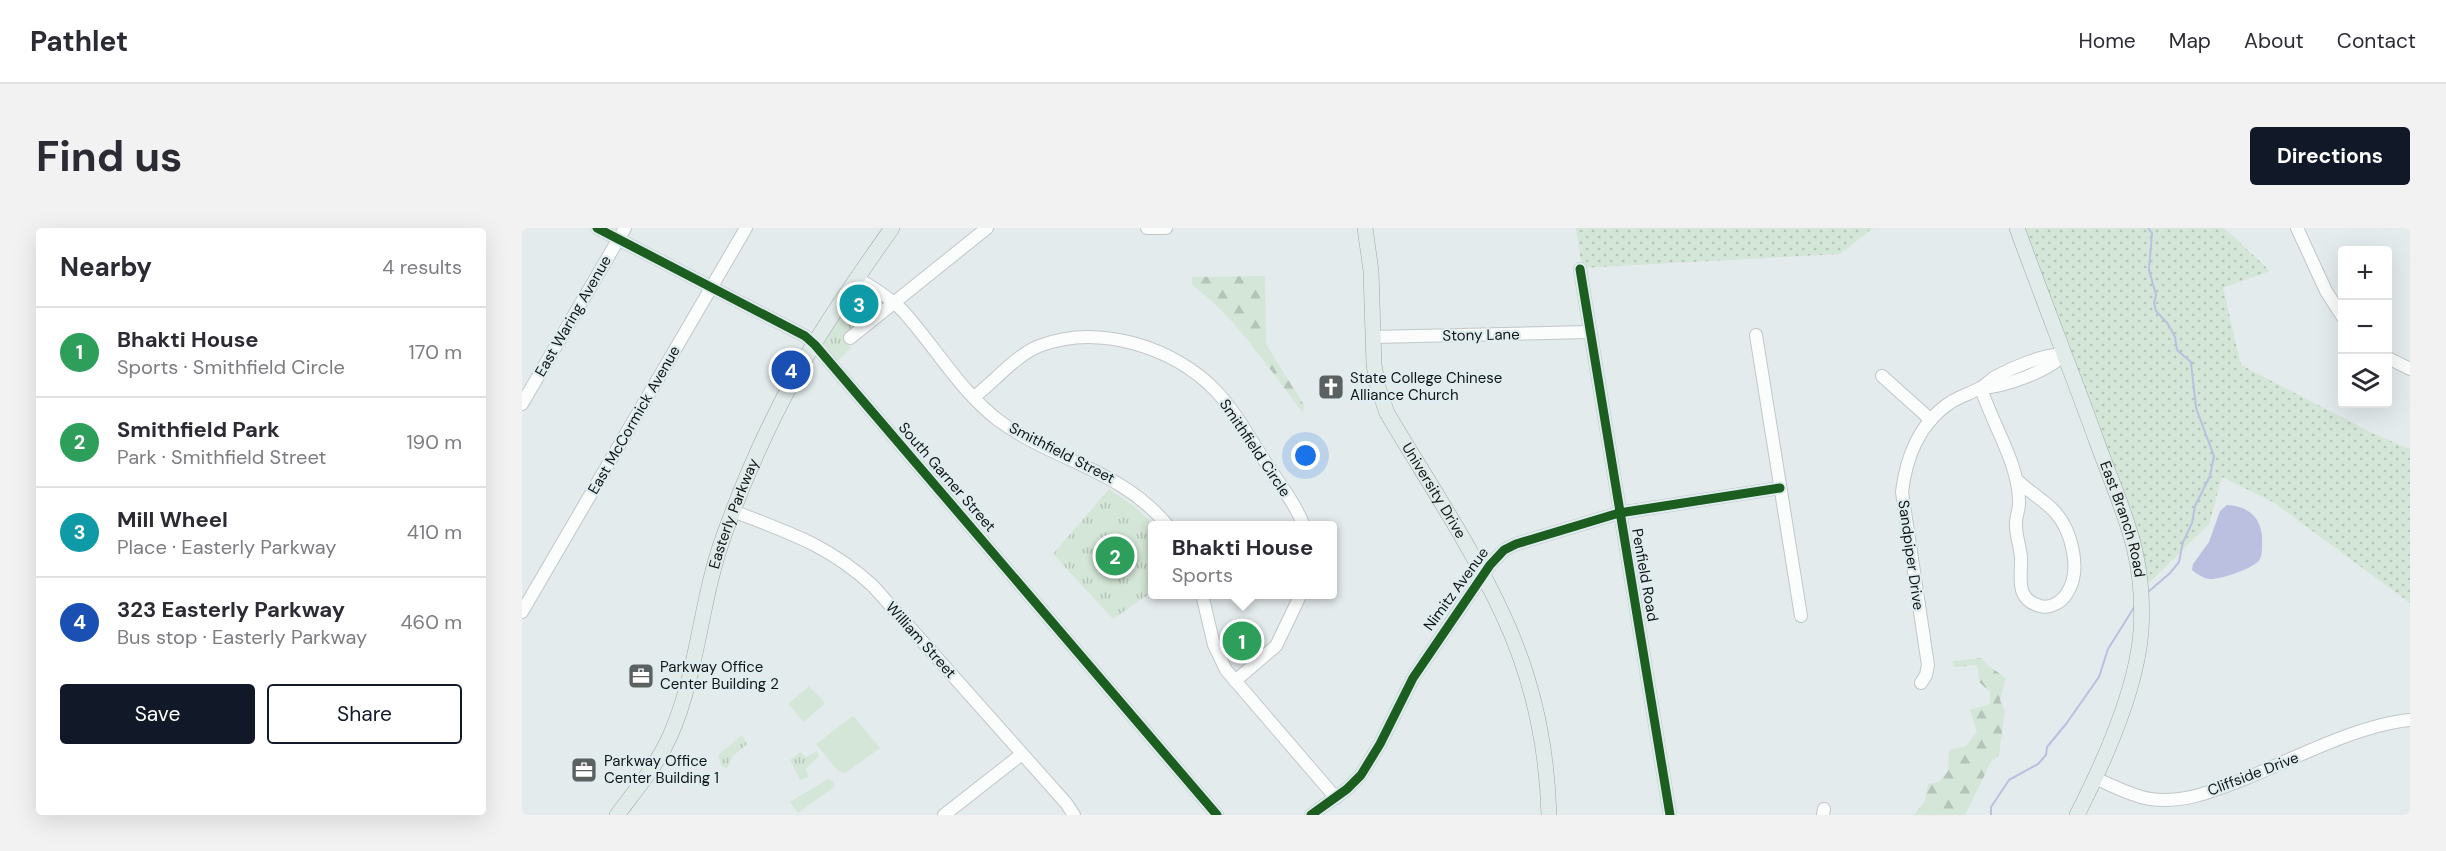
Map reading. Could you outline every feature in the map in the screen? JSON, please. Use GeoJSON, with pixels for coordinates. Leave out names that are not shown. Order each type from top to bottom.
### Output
{"type":"FeatureCollection","features":[{"type":"Feature","properties":{"kind":"main road","name":"Easterly Parkway"},"geometry":{"type":"LineString","coordinates":[[617,815],[650,771],[673,729],[688,680],[712,571],[733,511],[768,429],[814,345],[892,228]]}},
{"type":"Feature","properties":{"kind":"main road","name":"University Drive"},"geometry":{"type":"LineString","coordinates":[[1365,228],[1371,271],[1377,387],[1387,413],[1483,575],[1504,617],[1530,691],[1544,753],[1549,815]]}},
{"type":"Feature","properties":{"kind":"main road","name":"East Branch Road"},"geometry":{"type":"LineString","coordinates":[[2017,228],[2126,515],[2140,577],[2141,624],[2135,666],[2122,707],[2094,778],[2076,815]]}},
{"type":"Feature","properties":{"kind":"street","name":"South Garner Street"},"geometry":{"type":"LineString","coordinates":[[597,228],[621,233],[712,287],[805,336],[1217,815]]}},
{"type":"Feature","properties":{"kind":"street","name":"East McCormick Avenue"},"geometry":{"type":"LineString","coordinates":[[522,612],[746,228]]}},
{"type":"Feature","properties":{"kind":"street"},"geometry":{"type":"LineString","coordinates":[[849,338],[987,228]]}},
{"type":"Feature","properties":{"kind":"street"},"geometry":{"type":"LineString","coordinates":[[1147,228],[1166,228]]}},
{"type":"Feature","properties":{"kind":"street"},"geometry":{"type":"LineString","coordinates":[[2297,228],[2326,291],[2338,309]]}},
{"type":"Feature","properties":{"kind":"street","name":"East Waring Avenue"},"geometry":{"type":"LineString","coordinates":[[522,404],[621,233]]}},
{"type":"Feature","properties":{"kind":"street","name":"Penfield Road"},"geometry":{"type":"LineString","coordinates":[[1580,269],[1670,815]]}},
{"type":"Feature","properties":{"kind":"street","name":"Smithfield Street"},"geometry":{"type":"LineString","coordinates":[[857,278],[894,303],[990,413],[1019,433],[1122,484],[1150,506],[1164,521]]}},
{"type":"Feature","properties":{"kind":"street","name":"Stony Lane"},"geometry":{"type":"LineString","coordinates":[[1373,337],[1590,332]]}},
{"type":"Feature","properties":{"kind":"street"},"geometry":{"type":"LineString","coordinates":[[1756,335],[1801,616]]}},
{"type":"Feature","properties":{"kind":"street","name":"Smithfield Circle"},"geometry":{"type":"LineString","coordinates":[[974,397],[1025,354],[1048,343],[1100,338],[1120,340],[1158,351],[1192,370],[1216,391],[1231,409],[1301,521]]}},
{"type":"Feature","properties":{"kind":"street","name":"Sandpiper Drive"},"geometry":{"type":"LineString","coordinates":[[1921,683],[1928,665],[1902,492],[1908,458],[1915,442],[1931,420],[1950,403],[1981,388],[1997,387],[2055,363],[2065,354]]}},
{"type":"Feature","properties":{"kind":"street"},"geometry":{"type":"LineString","coordinates":[[2392,360],[2410,369]]}},
{"type":"Feature","properties":{"kind":"street"},"geometry":{"type":"LineString","coordinates":[[1882,376],[1931,420]]}},
{"type":"Feature","properties":{"kind":"street"},"geometry":{"type":"LineString","coordinates":[[1981,388],[2017,480],[2020,502],[2016,525],[2020,550],[2019,584],[2022,593],[2028,600],[2041,606],[2054,605],[2063,599],[2069,590],[2073,566],[2072,548],[2059,517],[2017,480]]}},
{"type":"Feature","properties":{"kind":"street","name":"Nimitz Avenue"},"geometry":{"type":"LineString","coordinates":[[1311,815],[1336,798],[1361,775],[1413,678],[1494,559],[1516,544],[1619,513],[1780,488]]}},
{"type":"Feature","properties":{"kind":"street"},"geometry":{"type":"LineString","coordinates":[[2018,513],[2032,494]]}},
{"type":"Feature","properties":{"kind":"street","name":"William Street"},"geometry":{"type":"LineString","coordinates":[[733,511],[822,547],[873,586],[1066,803],[1074,815]]}},
{"type":"Feature","properties":{"kind":"street"},"geometry":{"type":"LineString","coordinates":[[1203,599],[1216,652],[1235,681],[1336,798]]}},
{"type":"Feature","properties":{"kind":"street"},"geometry":{"type":"LineString","coordinates":[[1235,681],[1275,646],[1298,599]]}},
{"type":"Feature","properties":{"kind":"street","name":"Cliffside Drive"},"geometry":{"type":"LineString","coordinates":[[2094,778],[2139,796],[2166,800],[2182,799],[2219,789],[2369,729],[2410,720]]}},
{"type":"Feature","properties":{"kind":"street"},"geometry":{"type":"LineString","coordinates":[[944,815],[1022,754]]}},
{"type":"Feature","properties":{"kind":"green space"},"geometry":{"type":"Polygon","coordinates":[[[1576,228],[1873,228],[1840,254],[1582,268],[1576,228]]]}},
{"type":"Feature","properties":{"kind":"green space"},"geometry":{"type":"Polygon","coordinates":[[[2017,228],[2224,228],[2270,271],[2223,288],[2241,365],[2374,434],[2410,449],[2410,603],[2273,502],[2222,477],[2209,524],[2149,583],[2126,515],[2017,228]]]}},
{"type":"Feature","properties":{"kind":"green space"},"geometry":{"type":"Polygon","coordinates":[[[1265,276],[1266,344],[1304,405],[1303,413],[1238,329],[1209,298],[1192,285],[1192,277],[1265,276]]]}},
{"type":"Feature","properties":{"kind":"green space"},"geometry":{"type":"Polygon","coordinates":[[[859,289],[872,294],[881,305],[845,341],[851,348],[836,362],[823,342],[859,289]]]}},
{"type":"Feature","properties":{"kind":"green space"},"geometry":{"type":"Polygon","coordinates":[[[1109,489],[1135,507],[1150,521],[1148,595],[1113,619],[1053,554],[1109,489]]]}},
{"type":"Feature","properties":{"kind":"green space"},"geometry":{"type":"Polygon","coordinates":[[[1981,658],[2006,678],[2000,700],[2005,711],[1999,755],[1991,762],[1965,815],[1914,815],[1925,801],[1928,784],[1939,782],[1948,771],[1949,750],[1966,746],[1977,732],[1970,710],[1990,704],[1990,692],[1979,682],[1977,665],[1955,667],[1952,661],[1981,658]]]}},
{"type":"Feature","properties":{"kind":"green space"},"geometry":{"type":"Polygon","coordinates":[[[809,686],[825,703],[804,722],[788,704],[809,686]]]}},
{"type":"Feature","properties":{"kind":"green space"},"geometry":{"type":"Polygon","coordinates":[[[853,716],[880,748],[845,773],[839,772],[816,744],[853,716]]]}},
{"type":"Feature","properties":{"kind":"green space"},"geometry":{"type":"Polygon","coordinates":[[[742,735],[747,744],[732,757],[727,769],[721,765],[718,755],[742,735]]]}},
{"type":"Feature","properties":{"kind":"green space"},"geometry":{"type":"Polygon","coordinates":[[[817,751],[819,756],[806,769],[808,777],[800,780],[790,760],[800,752],[806,757],[817,751]]]}},
{"type":"Feature","properties":{"kind":"green space"},"geometry":{"type":"Polygon","coordinates":[[[828,779],[833,781],[835,786],[798,813],[790,802],[828,779]]]}},
{"type":"Feature","properties":{"kind":"water"},"geometry":{"type":"Polygon","coordinates":[[[2227,505],[2243,508],[2258,522],[2262,536],[2260,559],[2245,570],[2221,578],[2200,576],[2192,570],[2193,564],[2209,542],[2220,511],[2227,505]]]}},
{"type":"Feature","properties":{"kind":"waterway"},"geometry":{"type":"LineString","coordinates":[[2147,593],[2179,562],[2183,542],[2192,523],[2195,506],[2210,476],[2214,456],[2196,408],[2191,362],[2177,350],[2175,337],[2168,324],[2156,311],[2154,303],[2156,295],[2149,270],[2152,233],[2148,228]]}},
{"type":"Feature","properties":{"kind":"waterway"},"geometry":{"type":"LineString","coordinates":[[1991,815],[1991,807],[2009,780],[2038,764],[2046,755],[2047,747],[2099,677],[2108,649],[2135,606]]}},
{"type":"Feature","properties":{"kind":"cycle path"},"geometry":{"type":"LineString","coordinates":[[597,228],[805,336],[815,345],[1217,815]]}},
{"type":"Feature","properties":{"kind":"cycle path"},"geometry":{"type":"LineString","coordinates":[[1580,269],[1670,815]]}},
{"type":"Feature","properties":{"kind":"cycle path"},"geometry":{"type":"LineString","coordinates":[[1311,815],[1347,789],[1361,775],[1380,744],[1413,678],[1490,565],[1504,550],[1516,544],[1619,513],[1780,488]]}},
{"type":"Feature","properties":{"kind":"place","name":"Mill Wheel"},"geometry":{"type":"Point","coordinates":[859,304]}},
{"type":"Feature","properties":{"kind":"place","name":"323 Easterly Parkway"},"geometry":{"type":"Point","coordinates":[791,370]}},
{"type":"Feature","properties":{"kind":"place","name":"State College Chinese Alliance Church"},"geometry":{"type":"Point","coordinates":[1331,387]}},
{"type":"Feature","properties":{"kind":"place","name":"Smithfield Park"},"geometry":{"type":"Point","coordinates":[1115,556]}},
{"type":"Feature","properties":{"kind":"place","name":"Bhakti House"},"geometry":{"type":"Point","coordinates":[1242,641]}},
{"type":"Feature","properties":{"kind":"place","name":"Parkway Office Center Building 2"},"geometry":{"type":"Point","coordinates":[641,676]}},
{"type":"Feature","properties":{"kind":"place","name":"Parkway Office Center Building 1"},"geometry":{"type":"Point","coordinates":[584,770]}}]}
